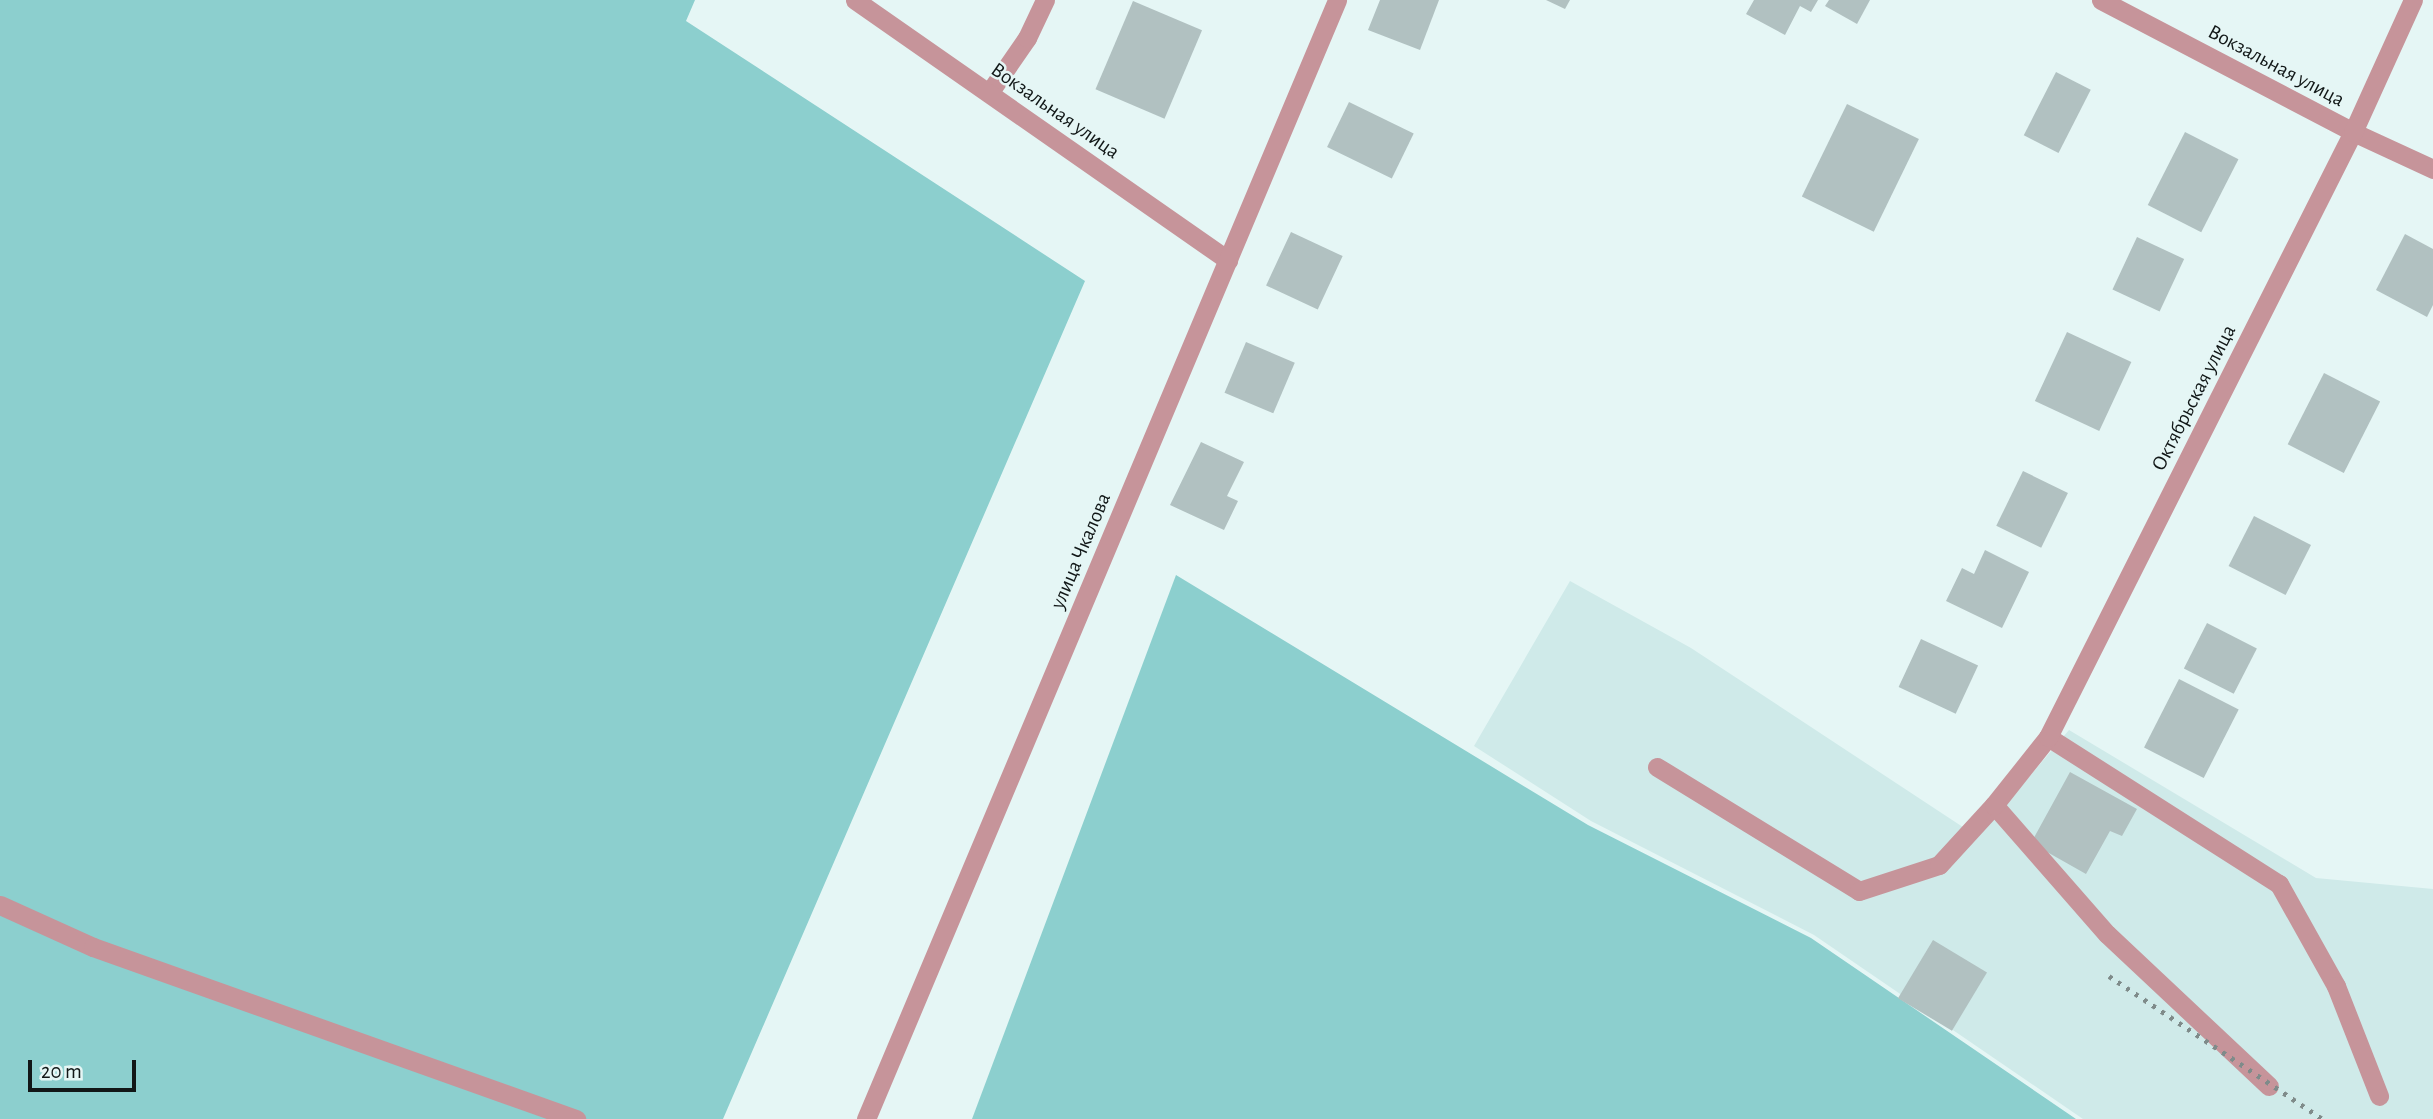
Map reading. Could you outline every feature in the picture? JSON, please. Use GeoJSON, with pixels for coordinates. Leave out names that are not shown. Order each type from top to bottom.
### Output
{"type":"FeatureCollection","features":[{"type":"Feature","properties":{"kind":"street","name":"Вокзальная улица"},"geometry":{"type":"LineString","coordinates":[[855,0],[1228,260]]}},
{"type":"Feature","properties":{"kind":"street"},"geometry":{"type":"LineString","coordinates":[[989,93],[1027,38],[1045,0]]}},
{"type":"Feature","properties":{"kind":"street","name":"улица Чкалова"},"geometry":{"type":"LineString","coordinates":[[866,1119],[1337,0]]}},
{"type":"Feature","properties":{"kind":"street","name":"Вокзальная улица"},"geometry":{"type":"LineString","coordinates":[[2101,0],[2353,132],[2433,169]]}},
{"type":"Feature","properties":{"kind":"street","name":"Октябрьская улица"},"geometry":{"type":"LineString","coordinates":[[1657,767],[1859,891],[1938,865],[1994,805],[2048,737],[2353,132],[2413,0]]}},
{"type":"Feature","properties":{"kind":"street"},"geometry":{"type":"LineString","coordinates":[[2048,737],[2279,884],[2336,986],[2379,1096]]}},
{"type":"Feature","properties":{"kind":"street"},"geometry":{"type":"LineString","coordinates":[[1994,805],[2107,934],[2269,1086]]}},
{"type":"Feature","properties":{"kind":"street"},"geometry":{"type":"LineString","coordinates":[[0,905],[93,947],[576,1119]]}},
{"type":"Feature","properties":{"kind":"shaded area"},"geometry":{"type":"Polygon","coordinates":[[[0,0],[695,0],[686,21],[1085,281],[723,1119],[0,1119],[0,0]]]}},
{"type":"Feature","properties":{"kind":"shaded area"},"geometry":{"type":"Polygon","coordinates":[[[1176,575],[1588,825],[1811,938],[2076,1119],[972,1119],[1176,575]]]}},
{"type":"Feature","properties":{"kind":"shaded area"},"geometry":{"type":"Polygon","coordinates":[[[1570,581],[1691,648],[1978,837],[2069,730],[2316,878],[2433,889],[2433,1119],[2083,1119],[1814,935],[1591,821],[1474,746],[1570,581]]]}},
{"type":"Feature","properties":{"kind":"building"},"geometry":{"type":"Polygon","coordinates":[[[1380,0],[1439,0],[1420,50],[1368,30],[1380,0]]]}},
{"type":"Feature","properties":{"kind":"building"},"geometry":{"type":"Polygon","coordinates":[[[1546,0],[1570,0],[1565,9],[1546,0]]]}},
{"type":"Feature","properties":{"kind":"building"},"geometry":{"type":"Polygon","coordinates":[[[1754,0],[1818,0],[1811,12],[1800,6],[1785,35],[1746,14],[1754,0]]]}},
{"type":"Feature","properties":{"kind":"building"},"geometry":{"type":"Polygon","coordinates":[[[1829,0],[1870,0],[1857,24],[1825,6],[1829,0]]]}},
{"type":"Feature","properties":{"kind":"building"},"geometry":{"type":"Polygon","coordinates":[[[1133,1],[1202,30],[1165,119],[1095,89],[1133,1]]]}},
{"type":"Feature","properties":{"kind":"building"},"geometry":{"type":"Polygon","coordinates":[[[2056,72],[2091,90],[2059,153],[2024,135],[2056,72]]]}},
{"type":"Feature","properties":{"kind":"building"},"geometry":{"type":"Polygon","coordinates":[[[1349,102],[1414,134],[1392,179],[1327,147],[1349,102]]]}},
{"type":"Feature","properties":{"kind":"building"},"geometry":{"type":"Polygon","coordinates":[[[1847,104],[1919,139],[1874,232],[1802,197],[1847,104]]]}},
{"type":"Feature","properties":{"kind":"building"},"geometry":{"type":"Polygon","coordinates":[[[2185,132],[2238,159],[2201,232],[2148,205],[2185,132]]]}},
{"type":"Feature","properties":{"kind":"building"},"geometry":{"type":"Polygon","coordinates":[[[1291,232],[1343,256],[1318,310],[1266,285],[1291,232]]]}},
{"type":"Feature","properties":{"kind":"building"},"geometry":{"type":"Polygon","coordinates":[[[2405,234],[2433,249],[2433,305],[2427,317],[2376,290],[2405,234]]]}},
{"type":"Feature","properties":{"kind":"building"},"geometry":{"type":"Polygon","coordinates":[[[2137,237],[2184,259],[2160,312],[2112,290],[2137,237]]]}},
{"type":"Feature","properties":{"kind":"building"},"geometry":{"type":"Polygon","coordinates":[[[2067,332],[2131,362],[2099,431],[2035,401],[2067,332]]]}},
{"type":"Feature","properties":{"kind":"building"},"geometry":{"type":"Polygon","coordinates":[[[1246,342],[1295,363],[1273,413],[1225,393],[1246,342]]]}},
{"type":"Feature","properties":{"kind":"building"},"geometry":{"type":"Polygon","coordinates":[[[2324,373],[2380,402],[2344,473],[2288,444],[2324,373]]]}},
{"type":"Feature","properties":{"kind":"building"},"geometry":{"type":"Polygon","coordinates":[[[1201,442],[1244,462],[1227,496],[1238,501],[1224,530],[1170,505],[1201,442]]]}},
{"type":"Feature","properties":{"kind":"building"},"geometry":{"type":"Polygon","coordinates":[[[2023,471],[2068,493],[2041,548],[1996,526],[2023,471]]]}},
{"type":"Feature","properties":{"kind":"building"},"geometry":{"type":"Polygon","coordinates":[[[2254,516],[2311,545],[2286,595],[2229,566],[2254,516]]]}},
{"type":"Feature","properties":{"kind":"building"},"geometry":{"type":"Polygon","coordinates":[[[1985,550],[2029,572],[2002,628],[1946,601],[1962,568],[1974,574],[1985,550]]]}},
{"type":"Feature","properties":{"kind":"building"},"geometry":{"type":"Polygon","coordinates":[[[2207,623],[2257,648],[2234,694],[2184,668],[2207,623]]]}},
{"type":"Feature","properties":{"kind":"building"},"geometry":{"type":"Polygon","coordinates":[[[1921,639],[1978,666],[1956,714],[1899,687],[1921,639]]]}},
{"type":"Feature","properties":{"kind":"building"},"geometry":{"type":"Polygon","coordinates":[[[2179,679],[2239,709],[2204,778],[2144,748],[2179,679]]]}},
{"type":"Feature","properties":{"kind":"building"},"geometry":{"type":"Polygon","coordinates":[[[2070,772],[2137,809],[2122,836],[2110,831],[2086,874],[2031,843],[2070,772]]]}},
{"type":"Feature","properties":{"kind":"building"},"geometry":{"type":"Polygon","coordinates":[[[1933,940],[1987,972],[1952,1031],[1898,998],[1933,940]]]}},
{"type":"Feature","properties":{"kind":"railway"},"geometry":{"type":"LineString","coordinates":[[2109,976],[2323,1119]]}}]}
